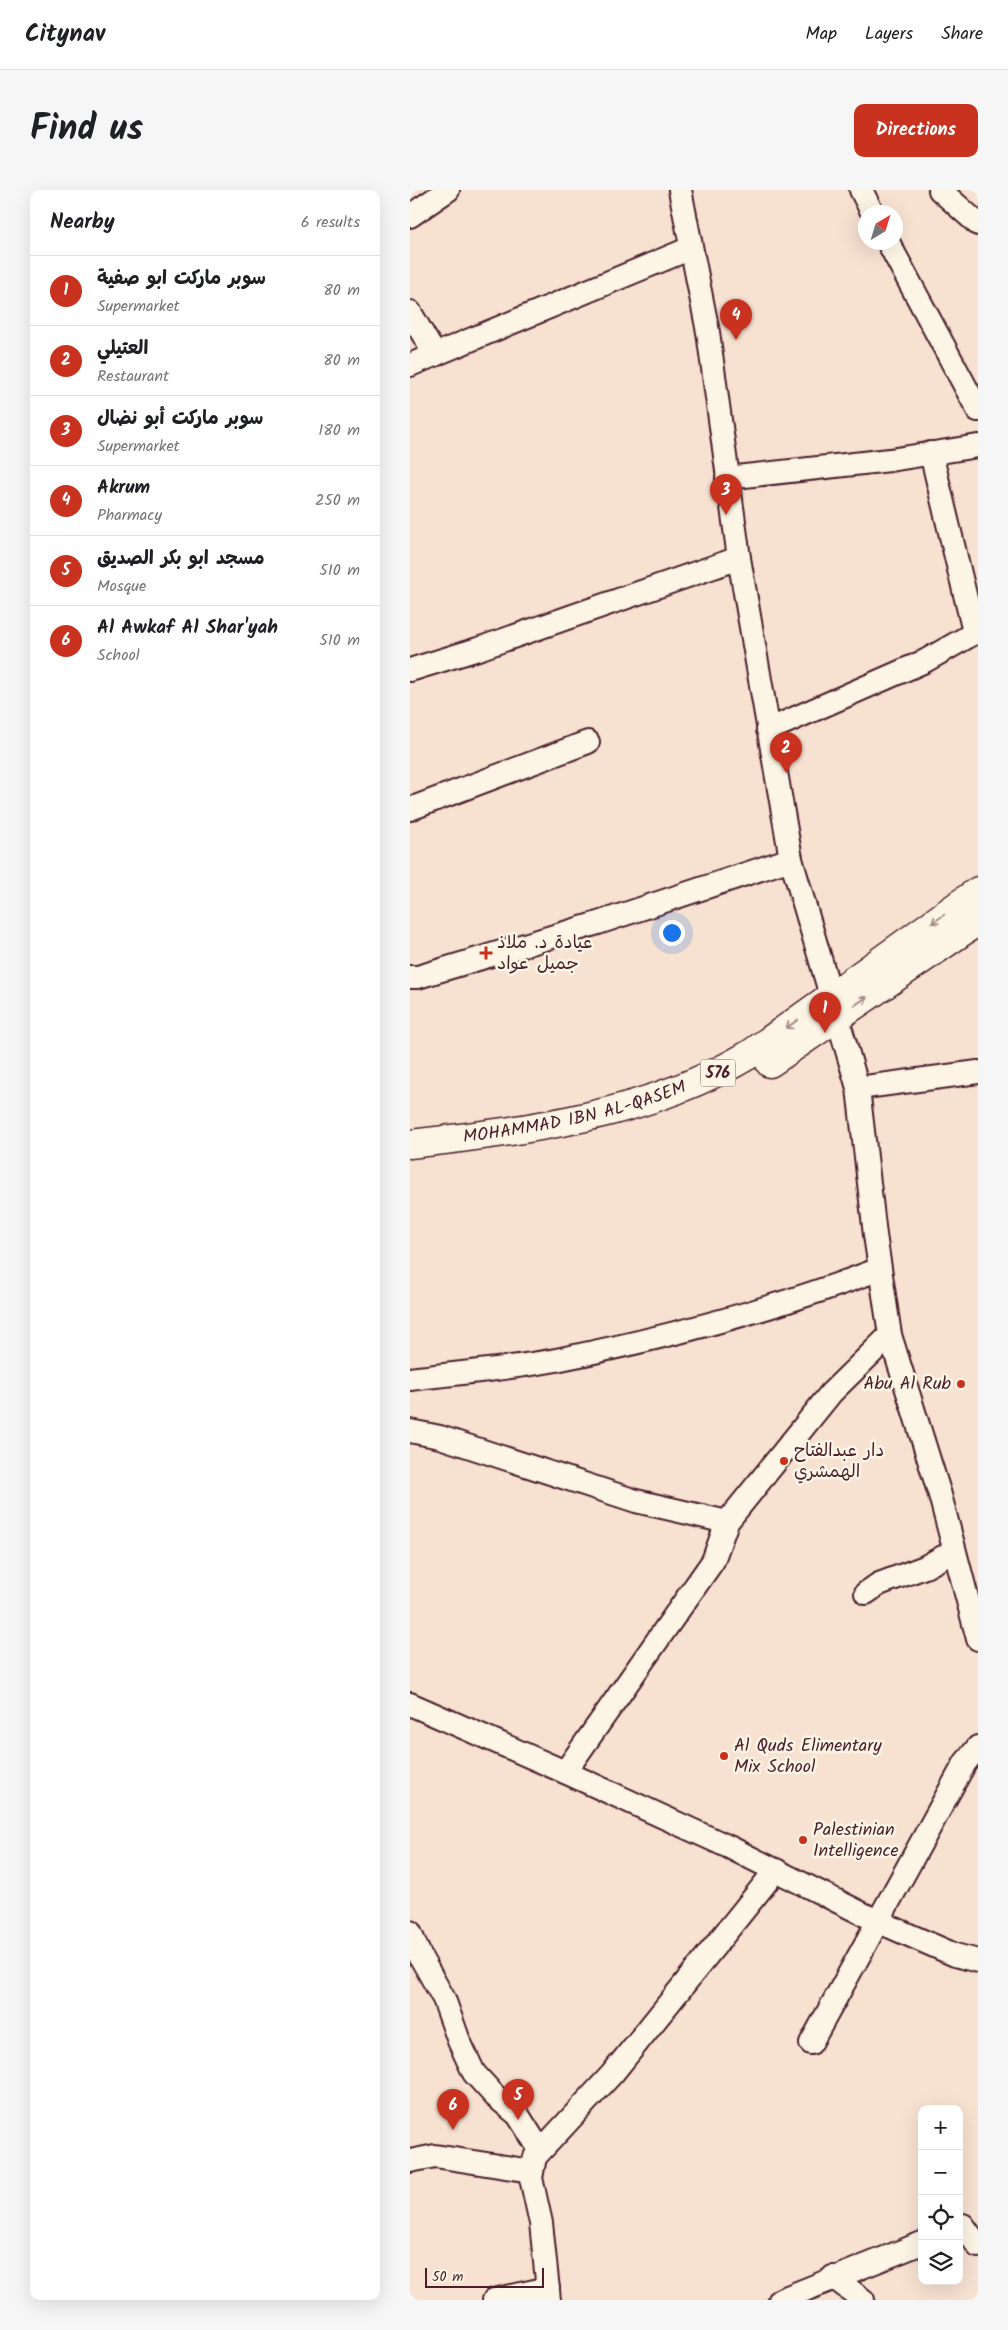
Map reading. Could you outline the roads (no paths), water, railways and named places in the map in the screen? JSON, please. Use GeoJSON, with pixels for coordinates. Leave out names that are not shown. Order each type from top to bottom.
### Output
{"type":"FeatureCollection","features":[{"type":"Feature","properties":{"kind":"main road","name":"MOHAMMAD IBN AL-QASEM"},"geometry":{"type":"LineString","coordinates":[[410,1162],[534,1146],[605,1131],[646,1118],[752,1075],[834,1006],[978,891]]}},
{"type":"Feature","properties":{"kind":"main road","name":"MOHAMMAD IBN AL-QASEM"},"geometry":{"type":"LineString","coordinates":[[410,1144],[574,1120],[613,1112],[691,1086],[752,1054],[978,921]]}},
{"type":"Feature","properties":{"kind":"street"},"geometry":{"type":"LineString","coordinates":[[410,216],[448,190]]}},
{"type":"Feature","properties":{"kind":"street"},"geometry":{"type":"LineString","coordinates":[[680,190],[708,332],[739,558],[792,860],[858,1088],[890,1335],[940,1495],[978,1639]]}},
{"type":"Feature","properties":{"kind":"street"},"geometry":{"type":"LineString","coordinates":[[861,190],[868,205]]}},
{"type":"Feature","properties":{"kind":"street"},"geometry":{"type":"LineString","coordinates":[[940,190],[978,224]]}},
{"type":"Feature","properties":{"kind":"street"},"geometry":{"type":"LineString","coordinates":[[410,365],[691,248]]}},
{"type":"Feature","properties":{"kind":"street"},"geometry":{"type":"LineString","coordinates":[[892,250],[978,410]]}},
{"type":"Feature","properties":{"kind":"street"},"geometry":{"type":"LineString","coordinates":[[410,312],[435,355]]}},
{"type":"Feature","properties":{"kind":"street"},"geometry":{"type":"LineString","coordinates":[[727,478],[890,460],[978,446]]}},
{"type":"Feature","properties":{"kind":"street"},"geometry":{"type":"LineString","coordinates":[[768,730],[925,660],[976,632],[931,453]]}},
{"type":"Feature","properties":{"kind":"street"},"geometry":{"type":"LineString","coordinates":[[410,670],[478,649],[739,558]]}},
{"type":"Feature","properties":{"kind":"street"},"geometry":{"type":"LineString","coordinates":[[410,809],[588,742]]}},
{"type":"Feature","properties":{"kind":"street"},"geometry":{"type":"LineString","coordinates":[[410,976],[418,977],[598,923],[792,860]]}},
{"type":"Feature","properties":{"kind":"street"},"geometry":{"type":"LineString","coordinates":[[858,1088],[978,1072]]}},
{"type":"Feature","properties":{"kind":"street"},"geometry":{"type":"LineString","coordinates":[[410,1379],[554,1360],[676,1333],[838,1285],[880,1269]]}},
{"type":"Feature","properties":{"kind":"street"},"geometry":{"type":"LineString","coordinates":[[566,1772],[713,1561],[727,1522],[831,1393],[890,1335]]}},
{"type":"Feature","properties":{"kind":"street"},"geometry":{"type":"LineString","coordinates":[[410,1431],[440,1437],[636,1501],[727,1522]]}},
{"type":"Feature","properties":{"kind":"street"},"geometry":{"type":"LineString","coordinates":[[866,1593],[879,1584],[925,1567],[954,1551]]}},
{"type":"Feature","properties":{"kind":"street"},"geometry":{"type":"LineString","coordinates":[[410,1704],[566,1772],[776,1870],[876,1921],[955,1955],[978,1961]]}},
{"type":"Feature","properties":{"kind":"street"},"geometry":{"type":"LineString","coordinates":[[811,2043],[876,1921],[966,1763],[978,1747]]}},
{"type":"Feature","properties":{"kind":"street"},"geometry":{"type":"LineString","coordinates":[[494,2300],[548,2294],[541,2224],[531,2171],[540,2150],[612,2074],[776,1870]]}},
{"type":"Feature","properties":{"kind":"street"},"geometry":{"type":"LineString","coordinates":[[410,1932],[421,1958],[444,1999],[459,2041],[474,2073],[527,2126],[540,2150]]}},
{"type":"Feature","properties":{"kind":"street"},"geometry":{"type":"LineString","coordinates":[[410,2161],[435,2156],[531,2171]]}},
{"type":"Feature","properties":{"kind":"street"},"geometry":{"type":"LineString","coordinates":[[967,2224],[978,2246]]}},
{"type":"Feature","properties":{"kind":"street"},"geometry":{"type":"LineString","coordinates":[[780,2300],[833,2277],[918,2245]]}},
{"type":"Feature","properties":{"kind":"street"},"geometry":{"type":"LineString","coordinates":[[833,2277],[863,2300]]}},
{"type":"Feature","properties":{"kind":"place","name":"Akrum"},"geometry":{"type":"Point","coordinates":[736,340]}},
{"type":"Feature","properties":{"kind":"place","name":"سوبر ماركت أبو نضال"},"geometry":{"type":"Point","coordinates":[726,515]}},
{"type":"Feature","properties":{"kind":"place","name":"العتيلي"},"geometry":{"type":"Point","coordinates":[786,773]}},
{"type":"Feature","properties":{"kind":"place","name":"عيادة د. ملاذ جميل عواد"},"geometry":{"type":"Point","coordinates":[486,953]}},
{"type":"Feature","properties":{"kind":"place","name":"سوبر ماركت ابو صفية"},"geometry":{"type":"Point","coordinates":[825,1033]}},
{"type":"Feature","properties":{"kind":"place","name":"Abu Al Rub"},"geometry":{"type":"Point","coordinates":[961,1384]}},
{"type":"Feature","properties":{"kind":"place","name":"دار عبدالفتاح الهمشري"},"geometry":{"type":"Point","coordinates":[784,1461]}},
{"type":"Feature","properties":{"kind":"place","name":"Al Quds Elimentary Mix School"},"geometry":{"type":"Point","coordinates":[724,1756]}},
{"type":"Feature","properties":{"kind":"place","name":"Palestinian Intelligence"},"geometry":{"type":"Point","coordinates":[803,1840]}},
{"type":"Feature","properties":{"kind":"place","name":"مسجد ابو بكر الصديق"},"geometry":{"type":"Point","coordinates":[518,2120]}},
{"type":"Feature","properties":{"kind":"place","name":"Al Awkaf Al Shar'yah"},"geometry":{"type":"Point","coordinates":[453,2130]}}]}
